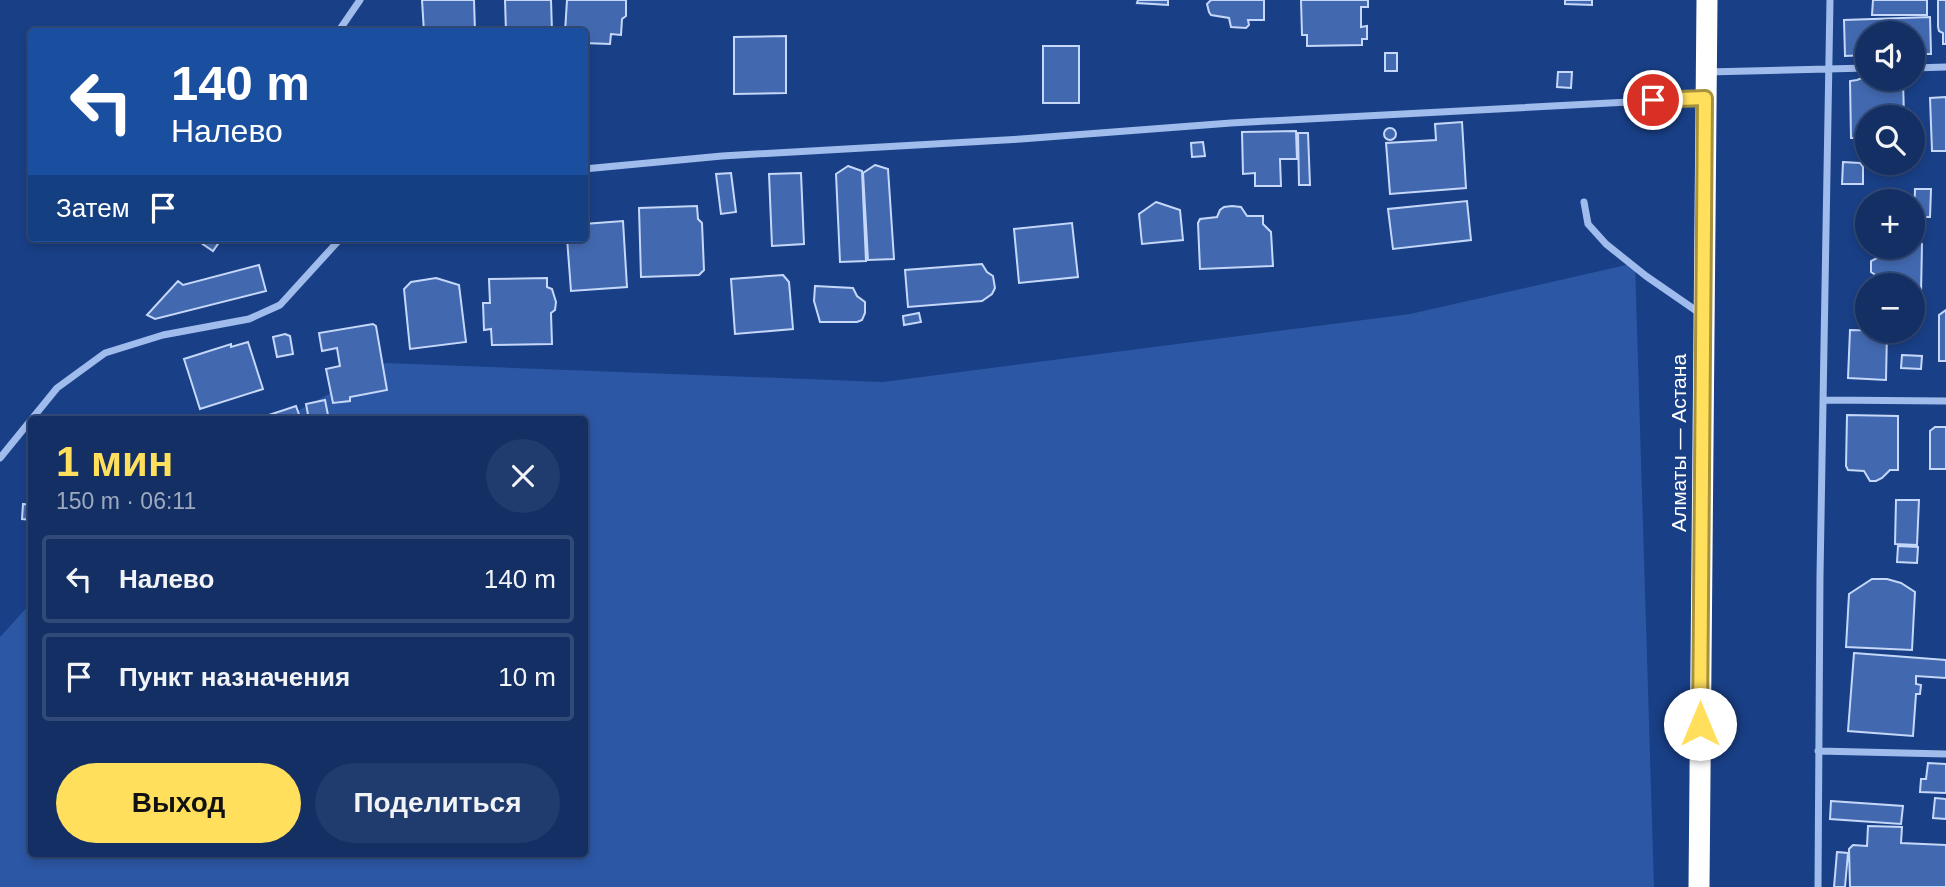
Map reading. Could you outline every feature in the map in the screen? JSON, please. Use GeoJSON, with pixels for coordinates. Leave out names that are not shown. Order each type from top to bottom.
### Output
{"type":"FeatureCollection","features":[{"type":"Feature","properties":{"kind":"highway","name":"Алматы — Астана"},"geometry":{"type":"LineString","coordinates":[[1699,887],[1707,0]]}},
{"type":"Feature","properties":{"kind":"street"},"geometry":{"type":"LineString","coordinates":[[341,28],[360,0]]}},
{"type":"Feature","properties":{"kind":"street"},"geometry":{"type":"LineString","coordinates":[[1818,887],[1830,0]]}},
{"type":"Feature","properties":{"kind":"street"},"geometry":{"type":"LineString","coordinates":[[1925,68],[1946,67]]}},
{"type":"Feature","properties":{"kind":"street"},"geometry":{"type":"LineString","coordinates":[[1706,72],[1855,68]]}},
{"type":"Feature","properties":{"kind":"street"},"geometry":{"type":"LineString","coordinates":[[588,169],[722,156],[1245,123],[1705,98]]}},
{"type":"Feature","properties":{"kind":"street"},"geometry":{"type":"LineString","coordinates":[[1584,202],[1588,224],[1605,243],[1646,276],[1704,316]]}},
{"type":"Feature","properties":{"kind":"street"},"geometry":{"type":"LineString","coordinates":[[34,416],[57,388],[105,353],[163,335],[249,319],[280,304],[337,242]]}},
{"type":"Feature","properties":{"kind":"street"},"geometry":{"type":"LineString","coordinates":[[1823,400],[1946,401]]}},
{"type":"Feature","properties":{"kind":"street"},"geometry":{"type":"LineString","coordinates":[[0,458],[28,424]]}},
{"type":"Feature","properties":{"kind":"street"},"geometry":{"type":"LineString","coordinates":[[1818,751],[1946,754]]}},
{"type":"Feature","properties":{"kind":"shaded area"},"geometry":{"type":"Polygon","coordinates":[[[1635,263],[1654,887],[0,887],[0,637],[28,606],[28,857],[588,857],[588,416],[288,416],[386,363],[883,382],[1410,314],[1635,263]]]}},
{"type":"Feature","properties":{"kind":"building"},"geometry":{"type":"Polygon","coordinates":[[[422,0],[474,0],[475,28],[424,28],[422,0]]]}},
{"type":"Feature","properties":{"kind":"building"},"geometry":{"type":"Polygon","coordinates":[[[505,0],[551,0],[552,28],[506,28],[505,0]]]}},
{"type":"Feature","properties":{"kind":"building"},"geometry":{"type":"Polygon","coordinates":[[[567,0],[626,0],[626,16],[622,19],[621,35],[611,34],[610,44],[588,43],[588,28],[565,28],[567,0]]]}},
{"type":"Feature","properties":{"kind":"building"},"geometry":{"type":"Polygon","coordinates":[[[1138,0],[1168,0],[1168,5],[1137,3],[1138,0]]]}},
{"type":"Feature","properties":{"kind":"building"},"geometry":{"type":"Polygon","coordinates":[[[1211,0],[1264,0],[1264,20],[1248,20],[1249,25],[1246,28],[1231,27],[1229,18],[1211,15],[1207,4],[1211,0]]]}},
{"type":"Feature","properties":{"kind":"building"},"geometry":{"type":"Polygon","coordinates":[[[1301,0],[1368,0],[1368,7],[1361,7],[1361,27],[1367,26],[1367,39],[1362,39],[1362,45],[1307,46],[1307,35],[1302,35],[1301,0]]]}},
{"type":"Feature","properties":{"kind":"building"},"geometry":{"type":"Polygon","coordinates":[[[1565,0],[1592,0],[1592,5],[1565,4],[1565,0]]]}},
{"type":"Feature","properties":{"kind":"building"},"geometry":{"type":"Polygon","coordinates":[[[1873,0],[1927,0],[1927,15],[1872,15],[1873,0]]]}},
{"type":"Feature","properties":{"kind":"building"},"geometry":{"type":"Polygon","coordinates":[[[1938,0],[1946,0],[1946,44],[1943,44],[1943,33],[1938,27],[1938,0]]]}},
{"type":"Feature","properties":{"kind":"building"},"geometry":{"type":"Polygon","coordinates":[[[1930,17],[1931,54],[1925,54],[1925,21],[1855,21],[1855,56],[1845,56],[1844,20],[1930,17]]]}},
{"type":"Feature","properties":{"kind":"building"},"geometry":{"type":"Polygon","coordinates":[[[786,36],[786,93],[734,94],[734,37],[786,36]]]}},
{"type":"Feature","properties":{"kind":"building"},"geometry":{"type":"Polygon","coordinates":[[[1043,46],[1079,46],[1079,103],[1043,103],[1043,46]]]}},
{"type":"Feature","properties":{"kind":"building"},"geometry":{"type":"Polygon","coordinates":[[[1385,53],[1397,53],[1397,71],[1385,71],[1385,53]]]}},
{"type":"Feature","properties":{"kind":"building"},"geometry":{"type":"Polygon","coordinates":[[[1558,72],[1572,72],[1571,88],[1557,87],[1558,72]]]}},
{"type":"Feature","properties":{"kind":"building"},"geometry":{"type":"Polygon","coordinates":[[[1855,80],[1855,91],[1903,91],[1904,105],[1855,105],[1855,138],[1851,138],[1850,81],[1855,80]]]}},
{"type":"Feature","properties":{"kind":"building"},"geometry":{"type":"Polygon","coordinates":[[[1946,97],[1946,151],[1932,151],[1930,98],[1946,97]]]}},
{"type":"Feature","properties":{"kind":"building"},"geometry":{"type":"Polygon","coordinates":[[[1462,122],[1466,188],[1390,194],[1386,143],[1436,140],[1435,124],[1462,122]]]}},
{"type":"Feature","properties":{"kind":"building"},"geometry":{"type":"Polygon","coordinates":[[[1390,128],[1396,134],[1390,140],[1384,134],[1390,128]]]}},
{"type":"Feature","properties":{"kind":"building"},"geometry":{"type":"Polygon","coordinates":[[[1296,131],[1297,159],[1280,159],[1281,186],[1255,186],[1255,173],[1243,174],[1242,132],[1296,131]]]}},
{"type":"Feature","properties":{"kind":"building"},"geometry":{"type":"Polygon","coordinates":[[[1298,133],[1308,133],[1310,185],[1299,185],[1298,133]]]}},
{"type":"Feature","properties":{"kind":"building"},"geometry":{"type":"Polygon","coordinates":[[[1203,142],[1205,156],[1192,157],[1191,143],[1203,142]]]}},
{"type":"Feature","properties":{"kind":"building"},"geometry":{"type":"Polygon","coordinates":[[[1843,162],[1855,163],[1855,175],[1863,175],[1863,184],[1842,184],[1843,162]]]}},
{"type":"Feature","properties":{"kind":"building"},"geometry":{"type":"Polygon","coordinates":[[[875,165],[888,169],[894,259],[868,260],[863,173],[875,165]]]}},
{"type":"Feature","properties":{"kind":"building"},"geometry":{"type":"Polygon","coordinates":[[[848,166],[862,171],[866,261],[840,262],[836,174],[848,166]]]}},
{"type":"Feature","properties":{"kind":"building"},"geometry":{"type":"Polygon","coordinates":[[[731,173],[736,212],[721,214],[716,174],[731,173]]]}},
{"type":"Feature","properties":{"kind":"building"},"geometry":{"type":"Polygon","coordinates":[[[801,173],[804,244],[772,246],[769,174],[801,173]]]}},
{"type":"Feature","properties":{"kind":"building"},"geometry":{"type":"Polygon","coordinates":[[[1925,189],[1931,189],[1930,217],[1925,217],[1925,189]]]}},
{"type":"Feature","properties":{"kind":"building"},"geometry":{"type":"Polygon","coordinates":[[[1467,201],[1471,240],[1393,249],[1388,209],[1467,201]]]}},
{"type":"Feature","properties":{"kind":"building"},"geometry":{"type":"Polygon","coordinates":[[[1156,202],[1180,210],[1183,240],[1142,244],[1139,214],[1156,202]]]}},
{"type":"Feature","properties":{"kind":"building"},"geometry":{"type":"Polygon","coordinates":[[[697,206],[698,219],[702,223],[704,270],[699,275],[641,277],[639,208],[697,206]]]}},
{"type":"Feature","properties":{"kind":"building"},"geometry":{"type":"Polygon","coordinates":[[[1224,207],[1241,207],[1247,216],[1263,216],[1263,224],[1271,232],[1273,266],[1200,269],[1200,219],[1217,217],[1224,207]]]}},
{"type":"Feature","properties":{"kind":"building"},"geometry":{"type":"Polygon","coordinates":[[[623,221],[627,287],[571,291],[567,242],[588,242],[588,224],[623,221]]]}},
{"type":"Feature","properties":{"kind":"building"},"geometry":{"type":"Polygon","coordinates":[[[1072,223],[1078,277],[1019,283],[1014,229],[1072,223]]]}},
{"type":"Feature","properties":{"kind":"building"},"geometry":{"type":"Polygon","coordinates":[[[202,242],[219,242],[213,251],[202,242]]]}},
{"type":"Feature","properties":{"kind":"building"},"geometry":{"type":"Polygon","coordinates":[[[1922,259],[1921,273],[1872,273],[1871,261],[1922,259]]]}},
{"type":"Feature","properties":{"kind":"building"},"geometry":{"type":"Polygon","coordinates":[[[982,264],[993,276],[995,288],[992,294],[982,301],[908,307],[905,270],[982,264]]]}},
{"type":"Feature","properties":{"kind":"building"},"geometry":{"type":"Polygon","coordinates":[[[259,265],[266,291],[155,319],[147,315],[178,281],[183,285],[259,265]]]}},
{"type":"Feature","properties":{"kind":"building"},"geometry":{"type":"Polygon","coordinates":[[[783,275],[789,282],[793,329],[735,334],[731,279],[783,275]]]}},
{"type":"Feature","properties":{"kind":"building"},"geometry":{"type":"Polygon","coordinates":[[[436,278],[459,285],[466,342],[410,349],[404,289],[411,282],[436,278]]]}},
{"type":"Feature","properties":{"kind":"building"},"geometry":{"type":"Polygon","coordinates":[[[547,278],[547,287],[552,289],[556,302],[555,310],[551,313],[552,344],[492,345],[491,329],[484,330],[483,303],[490,303],[489,279],[547,278]]]}},
{"type":"Feature","properties":{"kind":"building"},"geometry":{"type":"Polygon","coordinates":[[[815,286],[853,288],[857,296],[865,302],[862,320],[820,322],[814,301],[815,286]]]}},
{"type":"Feature","properties":{"kind":"building"},"geometry":{"type":"Polygon","coordinates":[[[1946,310],[1946,361],[1939,361],[1939,315],[1946,310]]]}},
{"type":"Feature","properties":{"kind":"building"},"geometry":{"type":"Polygon","coordinates":[[[919,313],[921,322],[904,325],[903,316],[919,313]]]}},
{"type":"Feature","properties":{"kind":"building"},"geometry":{"type":"Polygon","coordinates":[[[373,324],[376,326],[387,390],[333,403],[326,369],[340,366],[337,348],[322,351],[319,333],[373,324]]]}},
{"type":"Feature","properties":{"kind":"building"},"geometry":{"type":"Polygon","coordinates":[[[1850,330],[1855,330],[1855,343],[1887,343],[1886,380],[1848,378],[1850,330]]]}},
{"type":"Feature","properties":{"kind":"building"},"geometry":{"type":"Polygon","coordinates":[[[285,334],[290,336],[293,354],[277,357],[273,337],[285,334]]]}},
{"type":"Feature","properties":{"kind":"building"},"geometry":{"type":"Polygon","coordinates":[[[248,342],[263,389],[200,409],[184,359],[231,344],[231,347],[248,342]]]}},
{"type":"Feature","properties":{"kind":"building"},"geometry":{"type":"Polygon","coordinates":[[[1902,355],[1922,356],[1921,369],[1901,368],[1902,355]]]}},
{"type":"Feature","properties":{"kind":"building"},"geometry":{"type":"Polygon","coordinates":[[[325,400],[328,416],[308,416],[306,404],[325,400]]]}},
{"type":"Feature","properties":{"kind":"building"},"geometry":{"type":"Polygon","coordinates":[[[296,406],[300,416],[269,416],[296,406]]]}},
{"type":"Feature","properties":{"kind":"building"},"geometry":{"type":"Polygon","coordinates":[[[1847,415],[1898,416],[1898,470],[1890,470],[1882,478],[1870,481],[1864,471],[1848,470],[1847,415]]]}},
{"type":"Feature","properties":{"kind":"building"},"geometry":{"type":"Polygon","coordinates":[[[1935,427],[1946,427],[1946,469],[1930,469],[1930,431],[1935,427]]]}},
{"type":"Feature","properties":{"kind":"building"},"geometry":{"type":"Polygon","coordinates":[[[1896,500],[1919,500],[1917,545],[1895,544],[1896,500]]]}},
{"type":"Feature","properties":{"kind":"building"},"geometry":{"type":"Polygon","coordinates":[[[23,504],[28,505],[28,520],[22,519],[23,504]]]}},
{"type":"Feature","properties":{"kind":"building"},"geometry":{"type":"Polygon","coordinates":[[[1898,546],[1918,547],[1917,563],[1897,562],[1898,546]]]}},
{"type":"Feature","properties":{"kind":"building"},"geometry":{"type":"Polygon","coordinates":[[[1872,579],[1901,583],[1915,592],[1912,650],[1846,647],[1849,594],[1872,579]]]}},
{"type":"Feature","properties":{"kind":"building"},"geometry":{"type":"Polygon","coordinates":[[[1854,653],[1946,660],[1946,678],[1916,676],[1916,684],[1921,685],[1920,694],[1916,694],[1913,736],[1848,731],[1854,653]]]}},
{"type":"Feature","properties":{"kind":"building"},"geometry":{"type":"Polygon","coordinates":[[[1928,763],[1946,764],[1946,793],[1920,792],[1921,779],[1926,779],[1928,763]]]}},
{"type":"Feature","properties":{"kind":"building"},"geometry":{"type":"Polygon","coordinates":[[[1935,798],[1946,799],[1946,819],[1933,818],[1935,798]]]}},
{"type":"Feature","properties":{"kind":"building"},"geometry":{"type":"Polygon","coordinates":[[[1831,801],[1903,806],[1901,824],[1830,819],[1831,801]]]}},
{"type":"Feature","properties":{"kind":"building"},"geometry":{"type":"Polygon","coordinates":[[[1868,826],[1902,827],[1901,843],[1946,845],[1946,887],[1850,887],[1849,849],[1853,845],[1867,846],[1868,826]]]}},
{"type":"Feature","properties":{"kind":"building"},"geometry":{"type":"Polygon","coordinates":[[[1837,852],[1848,853],[1845,887],[1834,887],[1837,852]]]}},
{"type":"Feature","properties":{"kind":"route"},"geometry":{"type":"LineString","coordinates":[[1653,100],[1705,98],[1700,724]]}}]}
